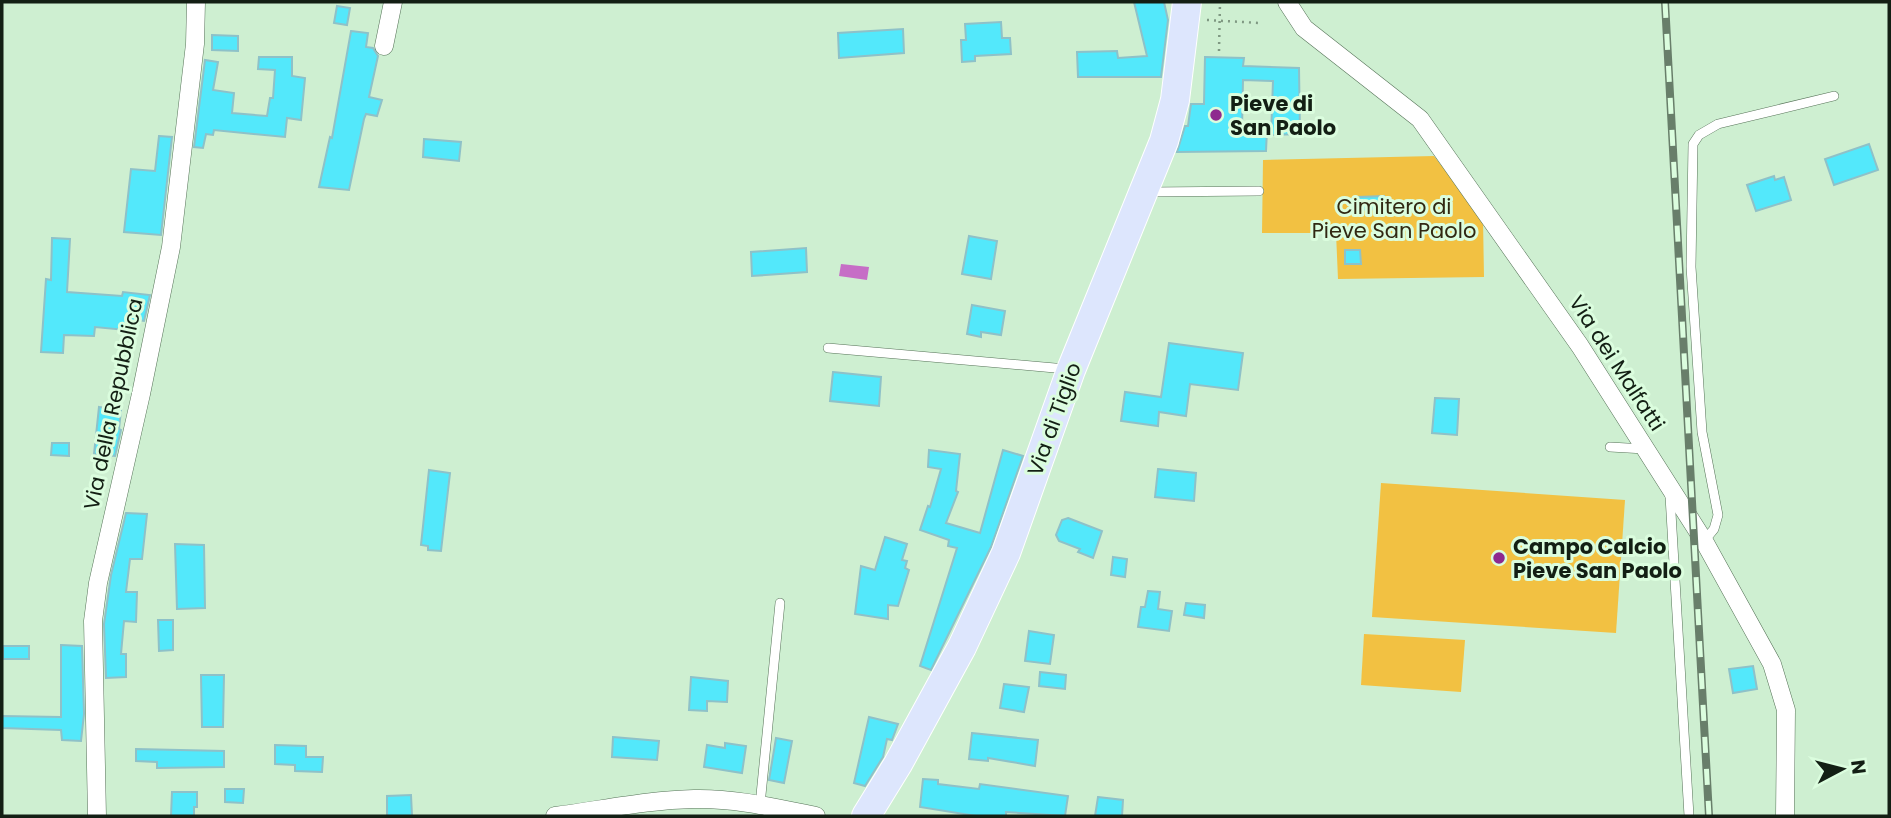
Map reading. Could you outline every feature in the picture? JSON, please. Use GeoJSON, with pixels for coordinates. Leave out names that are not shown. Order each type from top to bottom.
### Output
{"type":"FeatureCollection","features":[{"type":"Feature","properties":{"kind":"main road","name":"Via di Tiglio"},"geometry":{"type":"LineString","coordinates":[[866,816],[898,764],[962,647],[1006,553],[1071,370],[1164,141],[1175,100],[1186,10]]}},
{"type":"Feature","properties":{"kind":"street","name":"Via della Repubblica"},"geometry":{"type":"LineString","coordinates":[[97,816],[93,621],[98,583],[171,247],[195,44],[195,2]]}},
{"type":"Feature","properties":{"kind":"street"},"geometry":{"type":"LineString","coordinates":[[384,46],[393,2]]}},
{"type":"Feature","properties":{"kind":"street","name":"Via dei Malfatti"},"geometry":{"type":"LineString","coordinates":[[1287,2],[1304,28],[1420,119],[1580,346],[1704,541],[1772,664],[1786,710],[1784,816]]}},
{"type":"Feature","properties":{"kind":"street"},"geometry":{"type":"LineString","coordinates":[[555,816],[639,802],[696,799],[760,805],[816,816]]}},
{"type":"Feature","properties":{"kind":"lane"},"geometry":{"type":"LineString","coordinates":[[1704,541],[1714,529],[1718,515],[1702,432],[1691,267],[1693,144],[1699,135],[1718,124],[1834,96]]}},
{"type":"Feature","properties":{"kind":"lane"},"geometry":{"type":"LineString","coordinates":[[1144,192],[1259,191]]}},
{"type":"Feature","properties":{"kind":"lane"},"geometry":{"type":"LineString","coordinates":[[828,348],[1071,370]]}},
{"type":"Feature","properties":{"kind":"lane"},"geometry":{"type":"LineString","coordinates":[[1610,447],[1646,449]]}},
{"type":"Feature","properties":{"kind":"lane"},"geometry":{"type":"LineString","coordinates":[[1670,487],[1689,816]]}},
{"type":"Feature","properties":{"kind":"lane"},"geometry":{"type":"LineString","coordinates":[[760,805],[780,603]]}},
{"type":"Feature","properties":{"kind":"path"},"geometry":{"type":"LineString","coordinates":[[1219,51],[1220,2]]}},
{"type":"Feature","properties":{"kind":"path"},"geometry":{"type":"LineString","coordinates":[[1186,10],[1220,21],[1260,23]]}},
{"type":"Feature","properties":{"kind":"green space","name":"Cimitero di Pieve San Paolo"},"geometry":{"type":"Polygon","coordinates":[[[1434,156],[1483,219],[1484,277],[1338,279],[1336,233],[1262,233],[1263,160],[1434,156]]]}},
{"type":"Feature","properties":{"kind":"green space","name":"Campo Calcio Pieve San Paolo"},"geometry":{"type":"Polygon","coordinates":[[[1381,483],[1625,500],[1616,633],[1372,617],[1381,483]]]}},
{"type":"Feature","properties":{"kind":"green space"},"geometry":{"type":"Polygon","coordinates":[[[1364,634],[1465,640],[1461,692],[1361,685],[1364,634]]]}},
{"type":"Feature","properties":{"kind":"shaded area"},"geometry":{"type":"Polygon","coordinates":[[[841,264],[869,267],[867,280],[839,276],[841,264]]]}},
{"type":"Feature","properties":{"kind":"building"},"geometry":{"type":"Polygon","coordinates":[[[1134,2],[1164,2],[1168,20],[1161,77],[1078,77],[1077,52],[1117,51],[1118,58],[1147,56],[1134,2]]]}},
{"type":"Feature","properties":{"kind":"building"},"geometry":{"type":"Polygon","coordinates":[[[337,6],[350,8],[347,25],[334,23],[337,6]]]}},
{"type":"Feature","properties":{"kind":"building"},"geometry":{"type":"Polygon","coordinates":[[[1001,22],[1002,38],[1010,38],[1011,54],[975,56],[975,61],[962,62],[961,40],[966,40],[965,24],[1001,22]]]}},
{"type":"Feature","properties":{"kind":"building"},"geometry":{"type":"Polygon","coordinates":[[[903,29],[904,53],[839,58],[838,33],[903,29]]]}},
{"type":"Feature","properties":{"kind":"building"},"geometry":{"type":"Polygon","coordinates":[[[351,31],[368,33],[366,47],[373,48],[378,56],[369,97],[382,100],[377,116],[366,114],[364,119],[349,190],[319,187],[330,137],[332,138],[351,31]]]}},
{"type":"Feature","properties":{"kind":"building"},"geometry":{"type":"Polygon","coordinates":[[[212,35],[238,36],[238,51],[212,50],[212,35]]]}},
{"type":"Feature","properties":{"kind":"building"},"geometry":{"type":"Polygon","coordinates":[[[259,57],[292,57],[292,76],[305,78],[301,120],[287,118],[285,137],[214,130],[213,135],[206,134],[203,148],[194,147],[205,60],[218,62],[213,90],[234,93],[232,113],[267,116],[270,98],[273,98],[275,70],[258,69],[259,57]]]}},
{"type":"Feature","properties":{"kind":"building"},"geometry":{"type":"Polygon","coordinates":[[[1205,57],[1244,58],[1243,66],[1299,68],[1300,134],[1271,135],[1273,81],[1243,80],[1242,129],[1267,130],[1266,151],[1177,152],[1185,126],[1188,126],[1191,104],[1204,104],[1205,57]]]}},
{"type":"Feature","properties":{"kind":"building"},"geometry":{"type":"Polygon","coordinates":[[[159,136],[172,137],[161,235],[124,232],[131,169],[155,171],[159,136]]]}},
{"type":"Feature","properties":{"kind":"building"},"geometry":{"type":"Polygon","coordinates":[[[424,139],[461,142],[459,161],[423,157],[424,139]]]}},
{"type":"Feature","properties":{"kind":"building"},"geometry":{"type":"Polygon","coordinates":[[[1869,144],[1878,170],[1834,185],[1825,159],[1869,144]]]}},
{"type":"Feature","properties":{"kind":"building"},"geometry":{"type":"Polygon","coordinates":[[[1774,176],[1775,180],[1784,177],[1791,200],[1756,211],[1747,185],[1774,176]]]}},
{"type":"Feature","properties":{"kind":"building"},"geometry":{"type":"Polygon","coordinates":[[[1384,196],[1384,209],[1358,210],[1358,197],[1384,196]]]}},
{"type":"Feature","properties":{"kind":"building"},"geometry":{"type":"Polygon","coordinates":[[[969,236],[997,241],[991,279],[962,274],[969,236]]]}},
{"type":"Feature","properties":{"kind":"building"},"geometry":{"type":"Polygon","coordinates":[[[52,238],[70,239],[67,292],[150,295],[144,321],[137,320],[136,331],[95,327],[94,336],[64,335],[63,353],[41,352],[46,279],[51,280],[52,238]]]}},
{"type":"Feature","properties":{"kind":"building"},"geometry":{"type":"Polygon","coordinates":[[[806,248],[807,272],[752,276],[751,252],[806,248]]]}},
{"type":"Feature","properties":{"kind":"building"},"geometry":{"type":"Polygon","coordinates":[[[1345,250],[1360,250],[1361,264],[1345,264],[1345,250]]]}},
{"type":"Feature","properties":{"kind":"building"},"geometry":{"type":"Polygon","coordinates":[[[972,305],[1005,311],[1001,335],[981,332],[981,337],[967,334],[972,305]]]}},
{"type":"Feature","properties":{"kind":"building"},"geometry":{"type":"Polygon","coordinates":[[[1169,343],[1243,353],[1238,390],[1190,384],[1186,416],[1159,412],[1158,426],[1121,421],[1125,392],[1161,397],[1169,343]]]}},
{"type":"Feature","properties":{"kind":"building"},"geometry":{"type":"Polygon","coordinates":[[[833,372],[881,377],[879,406],[830,401],[833,372]]]}},
{"type":"Feature","properties":{"kind":"building"},"geometry":{"type":"Polygon","coordinates":[[[1435,398],[1459,399],[1457,435],[1432,433],[1435,398]]]}},
{"type":"Feature","properties":{"kind":"building"},"geometry":{"type":"Polygon","coordinates":[[[99,407],[121,410],[121,430],[115,456],[94,454],[99,407]]]}},
{"type":"Feature","properties":{"kind":"building"},"geometry":{"type":"Polygon","coordinates":[[[52,443],[69,443],[69,456],[51,455],[52,443]]]}},
{"type":"Feature","properties":{"kind":"building"},"geometry":{"type":"Polygon","coordinates":[[[929,450],[960,454],[958,492],[946,523],[980,533],[1003,450],[1023,456],[991,547],[931,670],[920,666],[957,548],[948,546],[949,540],[920,530],[941,469],[928,467],[929,450]]]}},
{"type":"Feature","properties":{"kind":"building"},"geometry":{"type":"Polygon","coordinates":[[[1158,469],[1196,473],[1194,501],[1155,497],[1158,469]]]}},
{"type":"Feature","properties":{"kind":"building"},"geometry":{"type":"Polygon","coordinates":[[[429,470],[450,473],[441,551],[428,550],[428,546],[421,545],[429,470]]]}},
{"type":"Feature","properties":{"kind":"building"},"geometry":{"type":"Polygon","coordinates":[[[126,513],[147,514],[142,559],[130,559],[126,592],[137,592],[136,622],[124,621],[121,654],[126,654],[126,677],[106,678],[104,624],[111,575],[126,513]]]}},
{"type":"Feature","properties":{"kind":"building"},"geometry":{"type":"Polygon","coordinates":[[[1068,518],[1102,531],[1093,558],[1078,552],[1080,549],[1059,541],[1056,535],[1062,520],[1068,518]]]}},
{"type":"Feature","properties":{"kind":"building"},"geometry":{"type":"Polygon","coordinates":[[[885,537],[907,544],[902,560],[907,561],[905,568],[909,570],[898,606],[888,605],[888,619],[855,614],[861,566],[875,570],[885,537]]]}},
{"type":"Feature","properties":{"kind":"building"},"geometry":{"type":"Polygon","coordinates":[[[175,544],[204,545],[205,608],[177,609],[175,544]]]}},
{"type":"Feature","properties":{"kind":"building"},"geometry":{"type":"Polygon","coordinates":[[[1113,557],[1127,559],[1125,577],[1111,575],[1113,557]]]}},
{"type":"Feature","properties":{"kind":"building"},"geometry":{"type":"Polygon","coordinates":[[[1148,591],[1160,592],[1158,609],[1172,611],[1169,631],[1138,627],[1141,607],[1145,607],[1148,591]]]}},
{"type":"Feature","properties":{"kind":"building"},"geometry":{"type":"Polygon","coordinates":[[[1186,603],[1205,605],[1204,618],[1184,615],[1186,603]]]}},
{"type":"Feature","properties":{"kind":"building"},"geometry":{"type":"Polygon","coordinates":[[[158,620],[173,620],[173,650],[159,651],[158,620]]]}},
{"type":"Feature","properties":{"kind":"building"},"geometry":{"type":"Polygon","coordinates":[[[1029,631],[1054,635],[1050,664],[1025,661],[1029,631]]]}},
{"type":"Feature","properties":{"kind":"building"},"geometry":{"type":"Polygon","coordinates":[[[61,645],[82,646],[84,714],[81,741],[62,740],[61,730],[2,728],[2,716],[61,717],[61,645]]]}},
{"type":"Feature","properties":{"kind":"building"},"geometry":{"type":"Polygon","coordinates":[[[3,646],[29,646],[29,659],[3,659],[3,646]]]}},
{"type":"Feature","properties":{"kind":"building"},"geometry":{"type":"Polygon","coordinates":[[[1753,666],[1757,689],[1733,693],[1729,669],[1753,666]]]}},
{"type":"Feature","properties":{"kind":"building"},"geometry":{"type":"Polygon","coordinates":[[[1040,672],[1066,675],[1065,689],[1039,686],[1040,672]]]}},
{"type":"Feature","properties":{"kind":"building"},"geometry":{"type":"Polygon","coordinates":[[[201,675],[224,675],[223,727],[202,727],[201,675]]]}},
{"type":"Feature","properties":{"kind":"building"},"geometry":{"type":"Polygon","coordinates":[[[691,677],[728,681],[727,702],[707,701],[707,711],[689,710],[691,677]]]}},
{"type":"Feature","properties":{"kind":"building"},"geometry":{"type":"Polygon","coordinates":[[[1004,684],[1029,687],[1024,712],[1000,708],[1004,684]]]}},
{"type":"Feature","properties":{"kind":"building"},"geometry":{"type":"Polygon","coordinates":[[[869,717],[898,724],[892,740],[887,739],[883,757],[865,786],[854,783],[869,717]]]}},
{"type":"Feature","properties":{"kind":"building"},"geometry":{"type":"Polygon","coordinates":[[[972,733],[1038,740],[1035,766],[988,758],[988,761],[969,759],[972,733]]]}},
{"type":"Feature","properties":{"kind":"building"},"geometry":{"type":"Polygon","coordinates":[[[613,737],[659,741],[657,760],[612,757],[613,737]]]}},
{"type":"Feature","properties":{"kind":"building"},"geometry":{"type":"Polygon","coordinates":[[[776,738],[792,741],[784,783],[769,780],[776,738]]]}},
{"type":"Feature","properties":{"kind":"building"},"geometry":{"type":"Polygon","coordinates":[[[725,743],[746,746],[742,773],[704,767],[707,745],[725,748],[725,743]]]}},
{"type":"Feature","properties":{"kind":"building"},"geometry":{"type":"Polygon","coordinates":[[[275,745],[306,746],[306,757],[323,757],[322,772],[295,771],[295,765],[275,764],[275,745]]]}},
{"type":"Feature","properties":{"kind":"building"},"geometry":{"type":"Polygon","coordinates":[[[136,749],[224,751],[224,767],[157,768],[157,762],[136,761],[136,749]]]}},
{"type":"Feature","properties":{"kind":"building"},"geometry":{"type":"Polygon","coordinates":[[[923,779],[938,780],[938,784],[979,789],[980,784],[1068,796],[1065,816],[1006,812],[1006,816],[976,816],[920,807],[923,779]]]}},
{"type":"Feature","properties":{"kind":"building"},"geometry":{"type":"Polygon","coordinates":[[[225,789],[244,789],[243,803],[225,802],[225,789]]]}},
{"type":"Feature","properties":{"kind":"building"},"geometry":{"type":"Polygon","coordinates":[[[172,792],[197,792],[194,816],[171,816],[172,792]]]}},
{"type":"Feature","properties":{"kind":"building"},"geometry":{"type":"Polygon","coordinates":[[[411,795],[412,816],[387,816],[387,796],[411,795]]]}},
{"type":"Feature","properties":{"kind":"building"},"geometry":{"type":"Polygon","coordinates":[[[1098,797],[1123,800],[1122,816],[1095,816],[1098,797]]]}},
{"type":"Feature","properties":{"kind":"railway"},"geometry":{"type":"LineString","coordinates":[[1665,2],[1709,816]]}},
{"type":"Feature","properties":{"kind":"place","name":"Pieve di San Paolo"},"geometry":{"type":"Point","coordinates":[1216,115]}},
{"type":"Feature","properties":{"kind":"place","name":"Campo Calcio Pieve San Paolo"},"geometry":{"type":"Point","coordinates":[1499,558]}}]}
